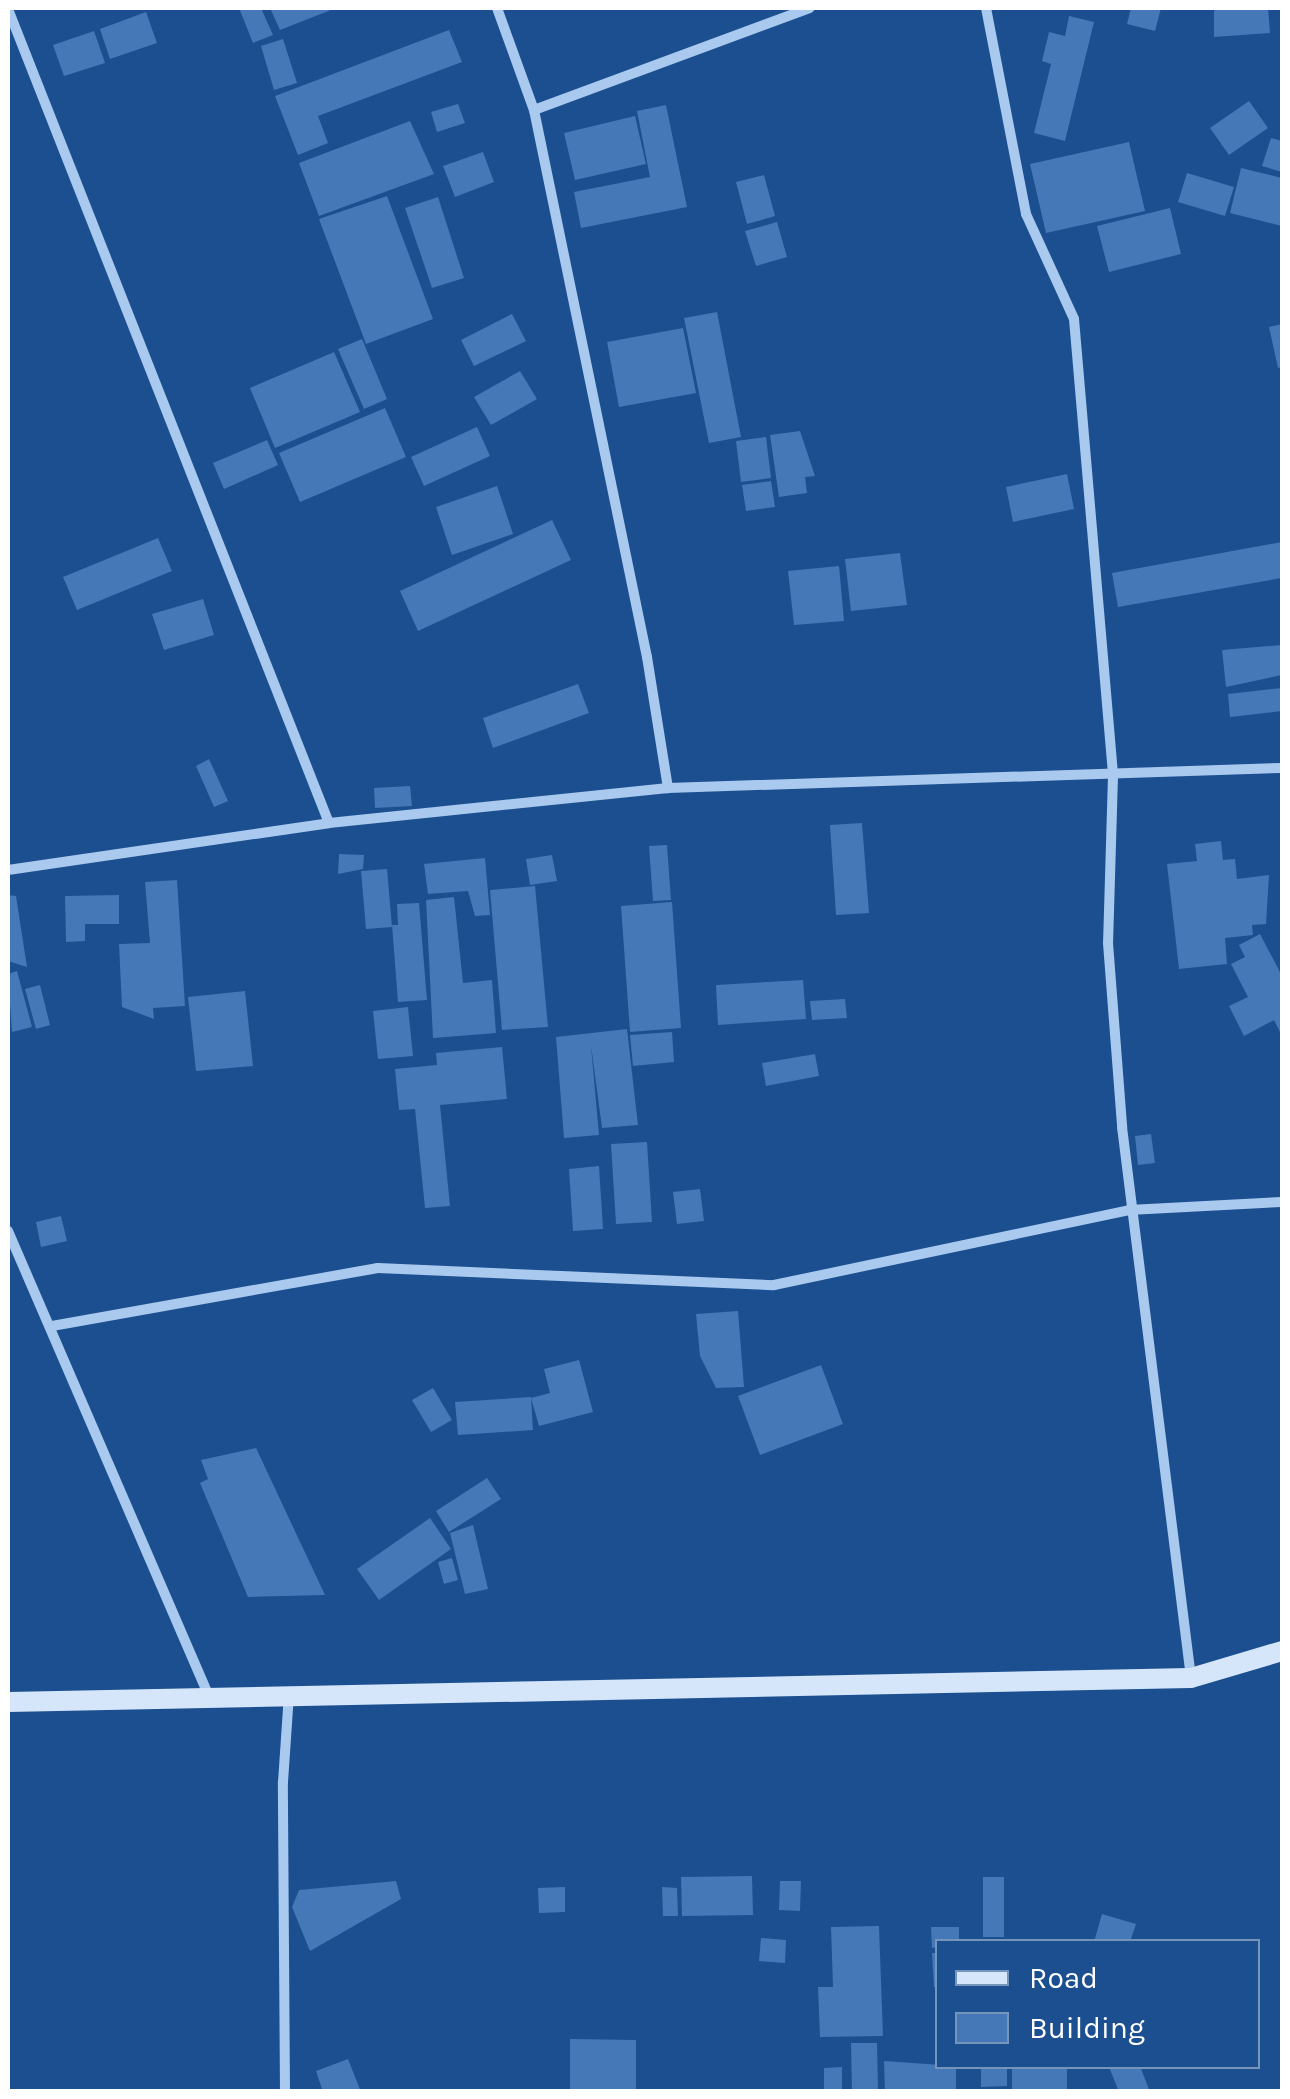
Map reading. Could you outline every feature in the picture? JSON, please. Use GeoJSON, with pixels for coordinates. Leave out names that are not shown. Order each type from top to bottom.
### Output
{"type":"FeatureCollection","features":[{"type":"Feature","properties":{"kind":"street"},"geometry":{"type":"LineString","coordinates":[[497,8],[534,110],[647,657],[668,788]]}},
{"type":"Feature","properties":{"kind":"street"},"geometry":{"type":"LineString","coordinates":[[534,110],[810,8]]}},
{"type":"Feature","properties":{"kind":"street"},"geometry":{"type":"LineString","coordinates":[[986,8],[1026,214],[1074,319],[1112,776],[1108,944],[1129,1210],[1191,1678]]}},
{"type":"Feature","properties":{"kind":"street"},"geometry":{"type":"LineString","coordinates":[[8,9],[328,822]]}},
{"type":"Feature","properties":{"kind":"street"},"geometry":{"type":"LineString","coordinates":[[8,870],[328,822],[668,788],[1282,768]]}},
{"type":"Feature","properties":{"kind":"street"},"geometry":{"type":"LineString","coordinates":[[52,1326],[378,1268],[774,1285],[1129,1210],[1282,1202]]}},
{"type":"Feature","properties":{"kind":"street"},"geometry":{"type":"LineString","coordinates":[[8,1232],[52,1326],[208,1694]]}},
{"type":"Feature","properties":{"kind":"street"},"geometry":{"type":"LineString","coordinates":[[8,1702],[208,1694],[1191,1678],[1282,1651]]}},
{"type":"Feature","properties":{"kind":"street"},"geometry":{"type":"LineString","coordinates":[[285,2092],[283,1782],[289,1693]]}},
{"type":"Feature","properties":{"kind":"building"},"geometry":{"type":"Polygon","coordinates":[[[239,8],[261,8],[273,35],[253,43],[239,8]]]}},
{"type":"Feature","properties":{"kind":"building"},"geometry":{"type":"Polygon","coordinates":[[[270,8],[336,8],[280,30],[270,8]]]}},
{"type":"Feature","properties":{"kind":"building"},"geometry":{"type":"Polygon","coordinates":[[[1131,8],[1161,8],[1155,31],[1127,24],[1131,8]]]}},
{"type":"Feature","properties":{"kind":"building"},"geometry":{"type":"Polygon","coordinates":[[[1214,8],[1268,8],[1270,33],[1214,37],[1214,8]]]}},
{"type":"Feature","properties":{"kind":"building"},"geometry":{"type":"Polygon","coordinates":[[[146,12],[157,43],[110,59],[100,29],[146,12]]]}},
{"type":"Feature","properties":{"kind":"building"},"geometry":{"type":"Polygon","coordinates":[[[1069,16],[1094,22],[1065,141],[1034,133],[1051,64],[1042,61],[1049,32],[1065,36],[1069,16]]]}},
{"type":"Feature","properties":{"kind":"building"},"geometry":{"type":"Polygon","coordinates":[[[449,30],[462,62],[318,116],[328,143],[298,155],[275,96],[449,30]]]}},
{"type":"Feature","properties":{"kind":"building"},"geometry":{"type":"Polygon","coordinates":[[[94,31],[105,63],[64,76],[53,45],[94,31]]]}},
{"type":"Feature","properties":{"kind":"building"},"geometry":{"type":"Polygon","coordinates":[[[283,39],[297,83],[274,90],[261,46],[283,39]]]}},
{"type":"Feature","properties":{"kind":"building"},"geometry":{"type":"Polygon","coordinates":[[[1249,101],[1268,128],[1229,155],[1210,128],[1249,101]]]}},
{"type":"Feature","properties":{"kind":"building"},"geometry":{"type":"Polygon","coordinates":[[[458,104],[465,123],[437,132],[431,112],[458,104]]]}},
{"type":"Feature","properties":{"kind":"building"},"geometry":{"type":"Polygon","coordinates":[[[666,105],[687,207],[581,228],[574,192],[650,177],[637,111],[666,105]]]}},
{"type":"Feature","properties":{"kind":"building"},"geometry":{"type":"Polygon","coordinates":[[[635,116],[646,164],[575,180],[564,133],[635,116]]]}},
{"type":"Feature","properties":{"kind":"building"},"geometry":{"type":"Polygon","coordinates":[[[410,121],[434,174],[319,216],[299,163],[410,121]]]}},
{"type":"Feature","properties":{"kind":"building"},"geometry":{"type":"Polygon","coordinates":[[[1271,138],[1282,141],[1282,172],[1262,166],[1271,138]]]}},
{"type":"Feature","properties":{"kind":"building"},"geometry":{"type":"Polygon","coordinates":[[[1129,142],[1145,211],[1046,233],[1030,164],[1129,142]]]}},
{"type":"Feature","properties":{"kind":"building"},"geometry":{"type":"Polygon","coordinates":[[[483,152],[494,182],[455,197],[443,166],[483,152]]]}},
{"type":"Feature","properties":{"kind":"building"},"geometry":{"type":"Polygon","coordinates":[[[1241,168],[1282,178],[1282,226],[1230,213],[1241,168]]]}},
{"type":"Feature","properties":{"kind":"building"},"geometry":{"type":"Polygon","coordinates":[[[1187,173],[1234,187],[1225,216],[1178,202],[1187,173]]]}},
{"type":"Feature","properties":{"kind":"building"},"geometry":{"type":"Polygon","coordinates":[[[764,175],[775,216],[747,224],[736,182],[764,175]]]}},
{"type":"Feature","properties":{"kind":"building"},"geometry":{"type":"Polygon","coordinates":[[[387,196],[433,319],[366,344],[319,219],[387,196]]]}},
{"type":"Feature","properties":{"kind":"building"},"geometry":{"type":"Polygon","coordinates":[[[438,197],[464,278],[432,288],[405,208],[438,197]]]}},
{"type":"Feature","properties":{"kind":"building"},"geometry":{"type":"Polygon","coordinates":[[[1170,208],[1181,254],[1109,272],[1097,226],[1170,208]]]}},
{"type":"Feature","properties":{"kind":"building"},"geometry":{"type":"Polygon","coordinates":[[[777,222],[787,257],[756,266],[745,231],[777,222]]]}},
{"type":"Feature","properties":{"kind":"building"},"geometry":{"type":"Polygon","coordinates":[[[717,312],[741,437],[709,443],[684,318],[717,312]]]}},
{"type":"Feature","properties":{"kind":"building"},"geometry":{"type":"Polygon","coordinates":[[[512,314],[526,341],[474,366],[461,340],[512,314]]]}},
{"type":"Feature","properties":{"kind":"building"},"geometry":{"type":"Polygon","coordinates":[[[1282,324],[1282,367],[1278,368],[1269,327],[1282,324]]]}},
{"type":"Feature","properties":{"kind":"building"},"geometry":{"type":"Polygon","coordinates":[[[683,328],[696,393],[619,407],[607,342],[683,328]]]}},
{"type":"Feature","properties":{"kind":"building"},"geometry":{"type":"Polygon","coordinates":[[[362,339],[387,399],[364,409],[338,349],[362,339]]]}},
{"type":"Feature","properties":{"kind":"building"},"geometry":{"type":"Polygon","coordinates":[[[334,352],[360,412],[275,448],[250,388],[334,352]]]}},
{"type":"Feature","properties":{"kind":"building"},"geometry":{"type":"Polygon","coordinates":[[[520,371],[537,399],[491,425],[474,397],[520,371]]]}},
{"type":"Feature","properties":{"kind":"building"},"geometry":{"type":"Polygon","coordinates":[[[385,408],[406,457],[300,502],[279,453],[385,408]]]}},
{"type":"Feature","properties":{"kind":"building"},"geometry":{"type":"Polygon","coordinates":[[[477,427],[490,456],[424,486],[411,457],[477,427]]]}},
{"type":"Feature","properties":{"kind":"building"},"geometry":{"type":"Polygon","coordinates":[[[800,431],[815,476],[805,477],[807,493],[779,497],[770,435],[800,431]]]}},
{"type":"Feature","properties":{"kind":"building"},"geometry":{"type":"Polygon","coordinates":[[[766,437],[771,478],[741,482],[736,441],[766,437]]]}},
{"type":"Feature","properties":{"kind":"building"},"geometry":{"type":"Polygon","coordinates":[[[267,440],[278,465],[224,489],[213,463],[267,440]]]}},
{"type":"Feature","properties":{"kind":"building"},"geometry":{"type":"Polygon","coordinates":[[[1067,474],[1074,509],[1013,522],[1006,487],[1067,474]]]}},
{"type":"Feature","properties":{"kind":"building"},"geometry":{"type":"Polygon","coordinates":[[[771,481],[775,507],[746,511],[742,485],[771,481]]]}},
{"type":"Feature","properties":{"kind":"building"},"geometry":{"type":"Polygon","coordinates":[[[497,486],[513,534],[452,555],[436,507],[497,486]]]}},
{"type":"Feature","properties":{"kind":"building"},"geometry":{"type":"Polygon","coordinates":[[[552,520],[571,560],[418,631],[400,591],[552,520]]]}},
{"type":"Feature","properties":{"kind":"building"},"geometry":{"type":"Polygon","coordinates":[[[158,538],[172,571],[77,610],[63,577],[158,538]]]}},
{"type":"Feature","properties":{"kind":"building"},"geometry":{"type":"Polygon","coordinates":[[[1282,542],[1282,578],[1118,607],[1112,573],[1282,542]]]}},
{"type":"Feature","properties":{"kind":"building"},"geometry":{"type":"Polygon","coordinates":[[[900,553],[907,605],[851,611],[845,559],[900,553]]]}},
{"type":"Feature","properties":{"kind":"building"},"geometry":{"type":"Polygon","coordinates":[[[839,566],[844,621],[794,625],[788,571],[839,566]]]}},
{"type":"Feature","properties":{"kind":"building"},"geometry":{"type":"Polygon","coordinates":[[[203,599],[214,635],[164,650],[152,614],[203,599]]]}},
{"type":"Feature","properties":{"kind":"building"},"geometry":{"type":"Polygon","coordinates":[[[1282,645],[1282,675],[1226,687],[1222,650],[1282,645]]]}},
{"type":"Feature","properties":{"kind":"building"},"geometry":{"type":"Polygon","coordinates":[[[578,684],[589,713],[493,748],[483,718],[578,684]]]}},
{"type":"Feature","properties":{"kind":"building"},"geometry":{"type":"Polygon","coordinates":[[[1282,688],[1282,711],[1230,717],[1228,694],[1282,688]]]}},
{"type":"Feature","properties":{"kind":"building"},"geometry":{"type":"Polygon","coordinates":[[[209,759],[228,801],[214,807],[196,766],[209,759]]]}},
{"type":"Feature","properties":{"kind":"building"},"geometry":{"type":"Polygon","coordinates":[[[410,786],[412,806],[375,808],[374,788],[410,786]]]}},
{"type":"Feature","properties":{"kind":"building"},"geometry":{"type":"Polygon","coordinates":[[[862,823],[869,913],[836,915],[830,825],[862,823]]]}},
{"type":"Feature","properties":{"kind":"building"},"geometry":{"type":"Polygon","coordinates":[[[1221,841],[1223,860],[1235,859],[1237,879],[1269,875],[1266,924],[1252,925],[1253,935],[1225,938],[1227,964],[1179,969],[1167,864],[1197,861],[1195,844],[1221,841]]]}},
{"type":"Feature","properties":{"kind":"building"},"geometry":{"type":"Polygon","coordinates":[[[667,845],[671,900],[653,901],[649,846],[667,845]]]}},
{"type":"Feature","properties":{"kind":"building"},"geometry":{"type":"Polygon","coordinates":[[[339,854],[364,855],[363,869],[338,874],[339,854]]]}},
{"type":"Feature","properties":{"kind":"building"},"geometry":{"type":"Polygon","coordinates":[[[552,855],[557,881],[530,885],[526,859],[552,855]]]}},
{"type":"Feature","properties":{"kind":"building"},"geometry":{"type":"Polygon","coordinates":[[[485,858],[490,915],[475,916],[468,891],[428,894],[424,864],[485,858]]]}},
{"type":"Feature","properties":{"kind":"building"},"geometry":{"type":"Polygon","coordinates":[[[387,869],[392,927],[366,929],[361,871],[387,869]]]}},
{"type":"Feature","properties":{"kind":"building"},"geometry":{"type":"Polygon","coordinates":[[[177,880],[185,1006],[153,1008],[154,1019],[122,1007],[119,944],[150,943],[145,882],[177,880]]]}},
{"type":"Feature","properties":{"kind":"building"},"geometry":{"type":"Polygon","coordinates":[[[535,886],[548,1027],[502,1030],[490,890],[535,886]]]}},
{"type":"Feature","properties":{"kind":"building"},"geometry":{"type":"Polygon","coordinates":[[[8,895],[16,896],[27,967],[8,961],[8,895]]]}},
{"type":"Feature","properties":{"kind":"building"},"geometry":{"type":"Polygon","coordinates":[[[119,895],[119,924],[85,924],[85,941],[66,942],[65,896],[119,895]]]}},
{"type":"Feature","properties":{"kind":"building"},"geometry":{"type":"Polygon","coordinates":[[[454,897],[463,983],[492,980],[496,1033],[433,1038],[426,900],[454,897]]]}},
{"type":"Feature","properties":{"kind":"building"},"geometry":{"type":"Polygon","coordinates":[[[672,902],[681,1028],[630,1032],[621,906],[672,902]]]}},
{"type":"Feature","properties":{"kind":"building"},"geometry":{"type":"Polygon","coordinates":[[[419,903],[427,1000],[398,1002],[392,925],[398,925],[397,904],[419,903]]]}},
{"type":"Feature","properties":{"kind":"building"},"geometry":{"type":"Polygon","coordinates":[[[1260,934],[1282,976],[1282,1036],[1274,1020],[1244,1036],[1229,1006],[1248,997],[1231,964],[1245,957],[1239,945],[1260,934]]]}},
{"type":"Feature","properties":{"kind":"building"},"geometry":{"type":"Polygon","coordinates":[[[17,971],[32,1027],[12,1032],[8,974],[17,971]]]}},
{"type":"Feature","properties":{"kind":"building"},"geometry":{"type":"Polygon","coordinates":[[[803,980],[806,1019],[718,1025],[716,985],[803,980]]]}},
{"type":"Feature","properties":{"kind":"building"},"geometry":{"type":"Polygon","coordinates":[[[40,985],[50,1025],[36,1029],[25,989],[40,985]]]}},
{"type":"Feature","properties":{"kind":"building"},"geometry":{"type":"Polygon","coordinates":[[[245,991],[253,1066],[196,1071],[188,997],[245,991]]]}},
{"type":"Feature","properties":{"kind":"building"},"geometry":{"type":"Polygon","coordinates":[[[845,999],[847,1018],[812,1020],[810,1001],[845,999]]]}},
{"type":"Feature","properties":{"kind":"building"},"geometry":{"type":"Polygon","coordinates":[[[408,1007],[413,1056],[378,1059],[373,1011],[408,1007]]]}},
{"type":"Feature","properties":{"kind":"building"},"geometry":{"type":"Polygon","coordinates":[[[627,1029],[638,1125],[602,1128],[591,1045],[599,1135],[564,1138],[556,1037],[627,1029]]]}},
{"type":"Feature","properties":{"kind":"building"},"geometry":{"type":"Polygon","coordinates":[[[672,1032],[674,1062],[633,1066],[630,1035],[672,1032]]]}},
{"type":"Feature","properties":{"kind":"building"},"geometry":{"type":"Polygon","coordinates":[[[502,1047],[507,1099],[440,1105],[450,1206],[425,1208],[415,1109],[399,1110],[395,1069],[437,1065],[436,1053],[502,1047]]]}},
{"type":"Feature","properties":{"kind":"building"},"geometry":{"type":"Polygon","coordinates":[[[815,1054],[819,1076],[766,1086],[762,1063],[815,1054]]]}},
{"type":"Feature","properties":{"kind":"building"},"geometry":{"type":"Polygon","coordinates":[[[1151,1134],[1155,1163],[1138,1165],[1135,1136],[1151,1134]]]}},
{"type":"Feature","properties":{"kind":"building"},"geometry":{"type":"Polygon","coordinates":[[[647,1142],[652,1222],[616,1224],[611,1144],[647,1142]]]}},
{"type":"Feature","properties":{"kind":"building"},"geometry":{"type":"Polygon","coordinates":[[[599,1166],[603,1229],[573,1231],[569,1169],[599,1166]]]}},
{"type":"Feature","properties":{"kind":"building"},"geometry":{"type":"Polygon","coordinates":[[[700,1189],[704,1221],[677,1224],[673,1192],[700,1189]]]}},
{"type":"Feature","properties":{"kind":"building"},"geometry":{"type":"Polygon","coordinates":[[[61,1216],[67,1241],[41,1247],[36,1222],[61,1216]]]}},
{"type":"Feature","properties":{"kind":"building"},"geometry":{"type":"Polygon","coordinates":[[[738,1311],[744,1387],[716,1388],[700,1356],[696,1314],[738,1311]]]}},
{"type":"Feature","properties":{"kind":"building"},"geometry":{"type":"Polygon","coordinates":[[[579,1360],[593,1412],[539,1426],[531,1398],[550,1393],[544,1369],[579,1360]]]}},
{"type":"Feature","properties":{"kind":"building"},"geometry":{"type":"Polygon","coordinates":[[[821,1365],[843,1424],[760,1455],[738,1396],[821,1365]]]}},
{"type":"Feature","properties":{"kind":"building"},"geometry":{"type":"Polygon","coordinates":[[[433,1388],[452,1420],[431,1432],[412,1400],[433,1388]]]}},
{"type":"Feature","properties":{"kind":"building"},"geometry":{"type":"Polygon","coordinates":[[[531,1397],[533,1430],[458,1435],[455,1402],[531,1397]]]}},
{"type":"Feature","properties":{"kind":"building"},"geometry":{"type":"Polygon","coordinates":[[[256,1448],[325,1595],[248,1597],[200,1483],[208,1479],[201,1460],[256,1448]]]}},
{"type":"Feature","properties":{"kind":"building"},"geometry":{"type":"Polygon","coordinates":[[[487,1478],[501,1499],[449,1532],[436,1511],[487,1478]]]}},
{"type":"Feature","properties":{"kind":"building"},"geometry":{"type":"Polygon","coordinates":[[[430,1518],[451,1549],[379,1600],[357,1569],[430,1518]]]}},
{"type":"Feature","properties":{"kind":"building"},"geometry":{"type":"Polygon","coordinates":[[[473,1525],[488,1589],[465,1594],[450,1533],[473,1525]]]}},
{"type":"Feature","properties":{"kind":"building"},"geometry":{"type":"Polygon","coordinates":[[[452,1558],[458,1580],[444,1584],[438,1562],[452,1558]]]}},
{"type":"Feature","properties":{"kind":"building"},"geometry":{"type":"Polygon","coordinates":[[[752,1876],[753,1915],[682,1916],[681,1877],[752,1876]]]}},
{"type":"Feature","properties":{"kind":"building"},"geometry":{"type":"Polygon","coordinates":[[[983,1877],[1004,1877],[1004,1937],[983,1937],[983,1877]]]}},
{"type":"Feature","properties":{"kind":"building"},"geometry":{"type":"Polygon","coordinates":[[[396,1881],[401,1899],[310,1951],[292,1907],[299,1890],[396,1881]]]}},
{"type":"Feature","properties":{"kind":"building"},"geometry":{"type":"Polygon","coordinates":[[[780,1881],[801,1881],[800,1911],[779,1910],[780,1881]]]}},
{"type":"Feature","properties":{"kind":"building"},"geometry":{"type":"Polygon","coordinates":[[[565,1887],[565,1912],[539,1913],[538,1888],[565,1887]]]}},
{"type":"Feature","properties":{"kind":"building"},"geometry":{"type":"Polygon","coordinates":[[[662,1887],[677,1888],[678,1916],[663,1916],[662,1887]]]}},
{"type":"Feature","properties":{"kind":"building"},"geometry":{"type":"Polygon","coordinates":[[[1102,1914],[1136,1924],[1131,1939],[1095,1939],[1102,1914]]]}},
{"type":"Feature","properties":{"kind":"building"},"geometry":{"type":"Polygon","coordinates":[[[879,1926],[883,2036],[820,2037],[818,1987],[833,1987],[831,1927],[879,1926]]]}},
{"type":"Feature","properties":{"kind":"building"},"geometry":{"type":"Polygon","coordinates":[[[931,1927],[959,1927],[959,1939],[935,1939],[932,1948],[931,1927]]]}},
{"type":"Feature","properties":{"kind":"building"},"geometry":{"type":"Polygon","coordinates":[[[761,1938],[786,1940],[785,1963],[759,1961],[761,1938]]]}},
{"type":"Feature","properties":{"kind":"building"},"geometry":{"type":"Polygon","coordinates":[[[932,1953],[935,1953],[934,1987],[932,1953]]]}},
{"type":"Feature","properties":{"kind":"building"},"geometry":{"type":"Polygon","coordinates":[[[570,2039],[636,2040],[636,2092],[570,2092],[570,2039]]]}},
{"type":"Feature","properties":{"kind":"building"},"geometry":{"type":"Polygon","coordinates":[[[851,2043],[877,2043],[878,2092],[852,2092],[851,2043]]]}},
{"type":"Feature","properties":{"kind":"building"},"geometry":{"type":"Polygon","coordinates":[[[348,2059],[361,2092],[323,2092],[316,2071],[348,2059]]]}},
{"type":"Feature","properties":{"kind":"building"},"geometry":{"type":"Polygon","coordinates":[[[884,2061],[956,2069],[956,2092],[885,2092],[884,2061]]]}},
{"type":"Feature","properties":{"kind":"building"},"geometry":{"type":"Polygon","coordinates":[[[842,2067],[842,2092],[824,2092],[824,2068],[842,2067]]]}},
{"type":"Feature","properties":{"kind":"building"},"geometry":{"type":"Polygon","coordinates":[[[981,2069],[1007,2069],[1007,2086],[981,2087],[981,2069]]]}},
{"type":"Feature","properties":{"kind":"building"},"geometry":{"type":"Polygon","coordinates":[[[1012,2069],[1067,2069],[1067,2092],[1012,2092],[1012,2069]]]}},
{"type":"Feature","properties":{"kind":"building"},"geometry":{"type":"Polygon","coordinates":[[[1110,2069],[1141,2069],[1150,2092],[1119,2092],[1110,2069]]]}}]}
